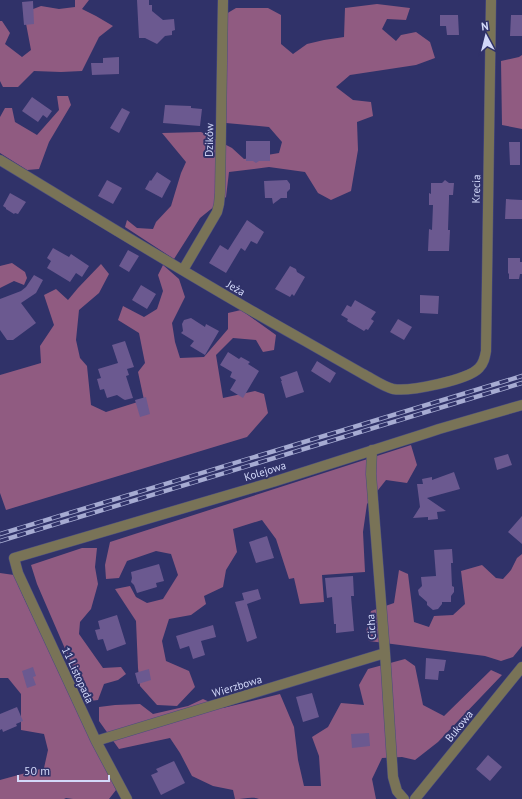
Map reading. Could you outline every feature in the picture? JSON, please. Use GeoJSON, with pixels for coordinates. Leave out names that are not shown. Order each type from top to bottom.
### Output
{"type":"FeatureCollection","features":[{"type":"Feature","properties":{"kind":"street","name":"Dzików"},"geometry":{"type":"LineString","coordinates":[[183,270],[217,212],[219,204],[223,0]]}},
{"type":"Feature","properties":{"kind":"street","name":"Krecia"},"geometry":{"type":"LineString","coordinates":[[471,373],[477,370],[482,364],[486,351],[491,0]]}},
{"type":"Feature","properties":{"kind":"street","name":"Jeża"},"geometry":{"type":"LineString","coordinates":[[0,160],[259,316],[391,389],[407,390],[426,387],[471,373]]}},
{"type":"Feature","properties":{"kind":"street","name":"Kolejowa"},"geometry":{"type":"LineString","coordinates":[[14,558],[276,481],[438,429],[522,405]]}},
{"type":"Feature","properties":{"kind":"street","name":"Cicha"},"geometry":{"type":"LineString","coordinates":[[372,450],[371,474],[393,777],[397,791],[404,799]]}},
{"type":"Feature","properties":{"kind":"street","name":"11 Listopada"},"geometry":{"type":"LineString","coordinates":[[14,558],[18,573],[96,741],[127,799]]}},
{"type":"Feature","properties":{"kind":"street","name":"Wierzbowa"},"geometry":{"type":"LineString","coordinates":[[96,741],[385,653]]}},
{"type":"Feature","properties":{"kind":"street","name":"Bukowa"},"geometry":{"type":"LineString","coordinates":[[415,799],[522,667]]}},
{"type":"Feature","properties":{"kind":"shaded area"},"geometry":{"type":"Polygon","coordinates":[[[75,0],[89,0],[82,9],[113,26],[99,37],[82,71],[34,71],[18,87],[3,87],[0,81],[0,21],[2,21],[10,33],[5,44],[22,57],[31,50],[24,13],[41,6],[59,9],[75,7],[75,0]]]}},
{"type":"Feature","properties":{"kind":"shaded area"},"geometry":{"type":"Polygon","coordinates":[[[377,4],[410,8],[406,20],[387,19],[382,29],[396,41],[401,35],[416,32],[430,42],[435,58],[416,65],[350,75],[336,87],[353,100],[371,102],[373,116],[357,122],[358,150],[351,191],[331,200],[318,193],[305,172],[269,167],[229,172],[226,197],[200,218],[174,259],[125,227],[127,220],[137,228],[153,229],[156,222],[171,206],[186,162],[162,133],[201,132],[232,148],[244,159],[279,153],[282,142],[269,127],[226,123],[226,14],[236,8],[268,8],[281,15],[281,44],[293,54],[307,44],[344,37],[345,8],[377,4]]]}},
{"type":"Feature","properties":{"kind":"shaded area"},"geometry":{"type":"Polygon","coordinates":[[[522,55],[522,129],[502,125],[501,61],[522,55]]]}},
{"type":"Feature","properties":{"kind":"shaded area"},"geometry":{"type":"Polygon","coordinates":[[[57,96],[68,96],[71,105],[49,142],[39,169],[27,170],[0,153],[0,117],[5,108],[12,108],[15,122],[37,135],[59,110],[57,96]]]}},
{"type":"Feature","properties":{"kind":"shaded area"},"geometry":{"type":"Polygon","coordinates":[[[12,263],[25,272],[27,278],[24,285],[14,281],[0,288],[0,266],[12,263]]]}},
{"type":"Feature","properties":{"kind":"shaded area"},"geometry":{"type":"Polygon","coordinates":[[[101,264],[109,274],[99,293],[79,310],[76,340],[80,358],[87,366],[91,405],[106,412],[144,400],[138,372],[145,363],[139,333],[118,320],[123,306],[144,317],[157,309],[163,291],[158,275],[163,265],[179,279],[185,297],[172,323],[175,342],[180,358],[204,357],[228,329],[228,313],[241,310],[276,335],[274,350],[263,352],[256,340],[233,338],[216,355],[223,398],[255,391],[264,394],[268,413],[247,437],[6,510],[0,493],[0,375],[41,363],[40,346],[54,325],[44,295],[56,289],[68,300],[101,264]]]}},
{"type":"Feature","properties":{"kind":"shaded area"},"geometry":{"type":"Polygon","coordinates":[[[411,445],[417,465],[407,483],[386,480],[367,504],[363,532],[365,572],[322,575],[324,602],[300,604],[294,578],[289,579],[276,539],[262,520],[233,529],[237,552],[226,570],[223,587],[204,596],[206,604],[191,615],[169,619],[162,641],[166,661],[189,671],[195,687],[177,706],[157,705],[140,686],[136,621],[115,589],[130,586],[136,597],[147,603],[163,599],[178,575],[171,554],[156,551],[127,561],[119,578],[106,579],[105,565],[110,542],[411,445]]]}},
{"type":"Feature","properties":{"kind":"shaded area"},"geometry":{"type":"Polygon","coordinates":[[[82,548],[97,548],[95,567],[98,584],[91,609],[80,622],[79,634],[103,668],[121,667],[126,674],[118,680],[104,684],[98,700],[90,701],[82,688],[37,584],[31,565],[82,548]]]}},
{"type":"Feature","properties":{"kind":"shaded area"},"geometry":{"type":"Polygon","coordinates":[[[522,554],[522,646],[513,657],[501,661],[485,656],[369,641],[366,632],[371,611],[394,603],[399,570],[408,574],[414,622],[429,627],[434,616],[453,615],[465,604],[461,571],[482,565],[496,578],[503,579],[511,570],[517,558],[522,554]]]}},
{"type":"Feature","properties":{"kind":"shaded area"},"geometry":{"type":"Polygon","coordinates":[[[0,573],[14,575],[116,790],[109,799],[0,799],[0,780],[44,768],[48,750],[44,734],[21,730],[21,694],[8,678],[0,678],[0,573]]]}},
{"type":"Feature","properties":{"kind":"shaded area"},"geometry":{"type":"Polygon","coordinates":[[[405,659],[415,666],[423,705],[444,716],[491,670],[502,675],[438,742],[415,760],[402,757],[382,758],[372,779],[376,799],[235,799],[233,790],[213,786],[192,776],[170,738],[119,749],[99,721],[99,707],[140,704],[153,714],[188,706],[203,699],[223,708],[280,694],[294,727],[298,760],[304,786],[321,786],[319,756],[312,737],[328,727],[341,703],[364,705],[359,685],[368,669],[405,659]]]}},
{"type":"Feature","properties":{"kind":"building"},"geometry":{"type":"Polygon","coordinates":[[[137,0],[149,0],[149,5],[152,5],[152,11],[163,20],[174,19],[175,30],[172,31],[172,35],[165,36],[157,44],[145,38],[139,38],[137,0]]]}},
{"type":"Feature","properties":{"kind":"building"},"geometry":{"type":"Polygon","coordinates":[[[33,1],[34,24],[24,25],[22,2],[33,1]]]}},
{"type":"Feature","properties":{"kind":"building"},"geometry":{"type":"Polygon","coordinates":[[[440,15],[458,15],[459,35],[447,35],[446,26],[440,26],[440,15]]]}},
{"type":"Feature","properties":{"kind":"building"},"geometry":{"type":"Polygon","coordinates":[[[511,15],[522,15],[522,36],[510,36],[511,15]]]}},
{"type":"Feature","properties":{"kind":"building"},"geometry":{"type":"Polygon","coordinates":[[[119,57],[119,74],[92,75],[91,63],[103,63],[103,58],[119,57]]]}},
{"type":"Feature","properties":{"kind":"building"},"geometry":{"type":"Polygon","coordinates":[[[32,97],[52,111],[47,118],[43,115],[38,122],[22,111],[32,97]]]}},
{"type":"Feature","properties":{"kind":"building"},"geometry":{"type":"Polygon","coordinates":[[[165,105],[191,106],[191,108],[202,109],[200,126],[163,123],[165,105]]]}},
{"type":"Feature","properties":{"kind":"building"},"geometry":{"type":"Polygon","coordinates":[[[122,108],[130,112],[119,133],[110,128],[122,108]]]}},
{"type":"Feature","properties":{"kind":"building"},"geometry":{"type":"Polygon","coordinates":[[[246,141],[270,141],[270,161],[259,161],[256,163],[253,161],[246,161],[246,141]]]}},
{"type":"Feature","properties":{"kind":"building"},"geometry":{"type":"Polygon","coordinates":[[[509,142],[520,142],[520,165],[510,165],[509,142]]]}},
{"type":"Feature","properties":{"kind":"building"},"geometry":{"type":"Polygon","coordinates":[[[157,172],[171,181],[162,198],[145,189],[157,172]]]}},
{"type":"Feature","properties":{"kind":"building"},"geometry":{"type":"Polygon","coordinates":[[[107,180],[122,188],[113,204],[98,196],[107,180]]]}},
{"type":"Feature","properties":{"kind":"building"},"geometry":{"type":"Polygon","coordinates":[[[287,180],[290,184],[290,189],[287,192],[287,198],[281,198],[273,204],[272,198],[265,198],[264,181],[287,180]]]}},
{"type":"Feature","properties":{"kind":"building"},"geometry":{"type":"Polygon","coordinates":[[[445,180],[449,183],[454,183],[453,195],[449,195],[449,251],[428,251],[429,229],[432,230],[433,205],[429,205],[431,183],[442,183],[445,180]]]}},
{"type":"Feature","properties":{"kind":"building"},"geometry":{"type":"Polygon","coordinates":[[[10,193],[26,202],[18,214],[14,214],[3,206],[10,193]]]}},
{"type":"Feature","properties":{"kind":"building"},"geometry":{"type":"Polygon","coordinates":[[[506,199],[522,200],[522,219],[505,219],[506,199]]]}},
{"type":"Feature","properties":{"kind":"building"},"geometry":{"type":"Polygon","coordinates":[[[247,220],[264,232],[257,244],[251,241],[245,251],[241,248],[226,273],[209,263],[220,245],[228,250],[247,220]]]}},
{"type":"Feature","properties":{"kind":"building"},"geometry":{"type":"Polygon","coordinates":[[[53,248],[69,257],[71,254],[89,266],[82,277],[76,273],[70,282],[47,268],[51,261],[47,258],[53,248]]]}},
{"type":"Feature","properties":{"kind":"building"},"geometry":{"type":"Polygon","coordinates":[[[128,250],[139,256],[129,272],[119,266],[128,250]]]}},
{"type":"Feature","properties":{"kind":"building"},"geometry":{"type":"Polygon","coordinates":[[[508,258],[520,258],[520,262],[522,262],[522,274],[520,274],[519,279],[509,279],[508,258]]]}},
{"type":"Feature","properties":{"kind":"building"},"geometry":{"type":"Polygon","coordinates":[[[290,266],[305,277],[294,296],[292,294],[290,297],[275,289],[290,266]]]}},
{"type":"Feature","properties":{"kind":"building"},"geometry":{"type":"Polygon","coordinates":[[[34,275],[43,280],[36,293],[21,303],[36,323],[13,340],[7,340],[0,330],[0,299],[21,291],[26,287],[34,275]]]}},
{"type":"Feature","properties":{"kind":"building"},"geometry":{"type":"Polygon","coordinates":[[[141,285],[156,294],[147,309],[132,300],[141,285]]]}},
{"type":"Feature","properties":{"kind":"building"},"geometry":{"type":"Polygon","coordinates":[[[420,295],[439,296],[438,314],[420,313],[420,295]]]}},
{"type":"Feature","properties":{"kind":"building"},"geometry":{"type":"Polygon","coordinates":[[[355,300],[376,312],[371,319],[374,321],[368,330],[366,329],[364,331],[347,321],[348,319],[341,315],[347,305],[351,307],[355,300]]]}},
{"type":"Feature","properties":{"kind":"building"},"geometry":{"type":"Polygon","coordinates":[[[191,318],[205,327],[206,324],[219,331],[205,355],[190,346],[194,341],[181,333],[183,331],[182,324],[184,320],[191,318]]]}},
{"type":"Feature","properties":{"kind":"building"},"geometry":{"type":"Polygon","coordinates":[[[398,319],[412,327],[404,340],[390,332],[398,319]]]}},
{"type":"Feature","properties":{"kind":"building"},"geometry":{"type":"Polygon","coordinates":[[[125,341],[134,367],[127,369],[129,375],[126,376],[133,398],[125,400],[117,395],[107,398],[104,389],[100,390],[97,379],[101,378],[98,369],[118,363],[112,345],[125,341]]]}},
{"type":"Feature","properties":{"kind":"building"},"geometry":{"type":"Polygon","coordinates":[[[228,352],[239,359],[241,357],[250,362],[248,364],[259,371],[243,398],[230,390],[236,380],[230,377],[232,372],[220,365],[228,352]]]}},
{"type":"Feature","properties":{"kind":"building"},"geometry":{"type":"Polygon","coordinates":[[[317,361],[336,373],[330,383],[311,371],[317,361]]]}},
{"type":"Feature","properties":{"kind":"building"},"geometry":{"type":"Polygon","coordinates":[[[297,371],[304,392],[286,398],[280,377],[297,371]]]}},
{"type":"Feature","properties":{"kind":"building"},"geometry":{"type":"Polygon","coordinates":[[[146,397],[150,414],[140,417],[135,400],[146,397]]]}},
{"type":"Feature","properties":{"kind":"building"},"geometry":{"type":"Polygon","coordinates":[[[508,454],[512,465],[497,470],[494,458],[508,454]]]}},
{"type":"Feature","properties":{"kind":"building"},"geometry":{"type":"Polygon","coordinates":[[[454,472],[460,489],[427,498],[446,511],[437,512],[438,519],[428,520],[428,517],[413,518],[420,507],[417,484],[423,484],[422,479],[432,477],[432,480],[454,472]]]}},
{"type":"Feature","properties":{"kind":"building"},"geometry":{"type":"Polygon","coordinates":[[[522,516],[522,544],[508,532],[522,516]]]}},
{"type":"Feature","properties":{"kind":"building"},"geometry":{"type":"Polygon","coordinates":[[[267,536],[274,558],[256,563],[249,542],[267,536]]]}},
{"type":"Feature","properties":{"kind":"building"},"geometry":{"type":"Polygon","coordinates":[[[452,549],[452,586],[454,587],[454,592],[451,596],[451,602],[442,602],[438,609],[433,610],[419,595],[418,590],[422,586],[421,577],[436,576],[434,550],[452,549]]]}},
{"type":"Feature","properties":{"kind":"building"},"geometry":{"type":"Polygon","coordinates":[[[159,564],[164,581],[156,583],[157,587],[137,593],[131,582],[131,572],[159,564]]]}},
{"type":"Feature","properties":{"kind":"building"},"geometry":{"type":"Polygon","coordinates":[[[353,576],[354,596],[351,596],[354,631],[336,633],[332,597],[327,598],[325,578],[353,576]]]}},
{"type":"Feature","properties":{"kind":"building"},"geometry":{"type":"Polygon","coordinates":[[[258,589],[261,599],[247,604],[257,638],[247,642],[235,602],[244,600],[242,593],[258,589]]]}},
{"type":"Feature","properties":{"kind":"building"},"geometry":{"type":"Polygon","coordinates":[[[117,615],[126,644],[107,651],[103,639],[98,640],[95,630],[100,629],[98,621],[117,615]]]}},
{"type":"Feature","properties":{"kind":"building"},"geometry":{"type":"Polygon","coordinates":[[[213,625],[216,637],[201,641],[205,655],[193,659],[189,646],[180,649],[176,636],[213,625]]]}},
{"type":"Feature","properties":{"kind":"building"},"geometry":{"type":"Polygon","coordinates":[[[426,658],[446,660],[444,671],[439,671],[438,680],[425,679],[426,658]]]}},
{"type":"Feature","properties":{"kind":"building"},"geometry":{"type":"Polygon","coordinates":[[[33,667],[36,676],[33,677],[36,685],[27,688],[22,671],[33,667]]]}},
{"type":"Feature","properties":{"kind":"building"},"geometry":{"type":"Polygon","coordinates":[[[149,669],[151,680],[138,684],[135,673],[149,669]]]}},
{"type":"Feature","properties":{"kind":"building"},"geometry":{"type":"Polygon","coordinates":[[[312,693],[319,717],[303,722],[296,697],[312,693]]]}},
{"type":"Feature","properties":{"kind":"building"},"geometry":{"type":"Polygon","coordinates":[[[17,707],[23,721],[16,724],[17,726],[3,732],[2,729],[0,730],[0,714],[17,707]]]}},
{"type":"Feature","properties":{"kind":"building"},"geometry":{"type":"Polygon","coordinates":[[[369,733],[370,746],[352,748],[351,734],[369,733]]]}},
{"type":"Feature","properties":{"kind":"building"},"geometry":{"type":"Polygon","coordinates":[[[488,755],[502,767],[490,781],[476,769],[488,755]]]}},
{"type":"Feature","properties":{"kind":"building"},"geometry":{"type":"Polygon","coordinates":[[[174,761],[185,783],[161,795],[151,775],[158,772],[156,769],[174,761]]]}},
{"type":"Feature","properties":{"kind":"railway"},"geometry":{"type":"LineString","coordinates":[[0,534],[522,376]]}},
{"type":"Feature","properties":{"kind":"railway"},"geometry":{"type":"LineString","coordinates":[[0,541],[522,383]]}}]}
